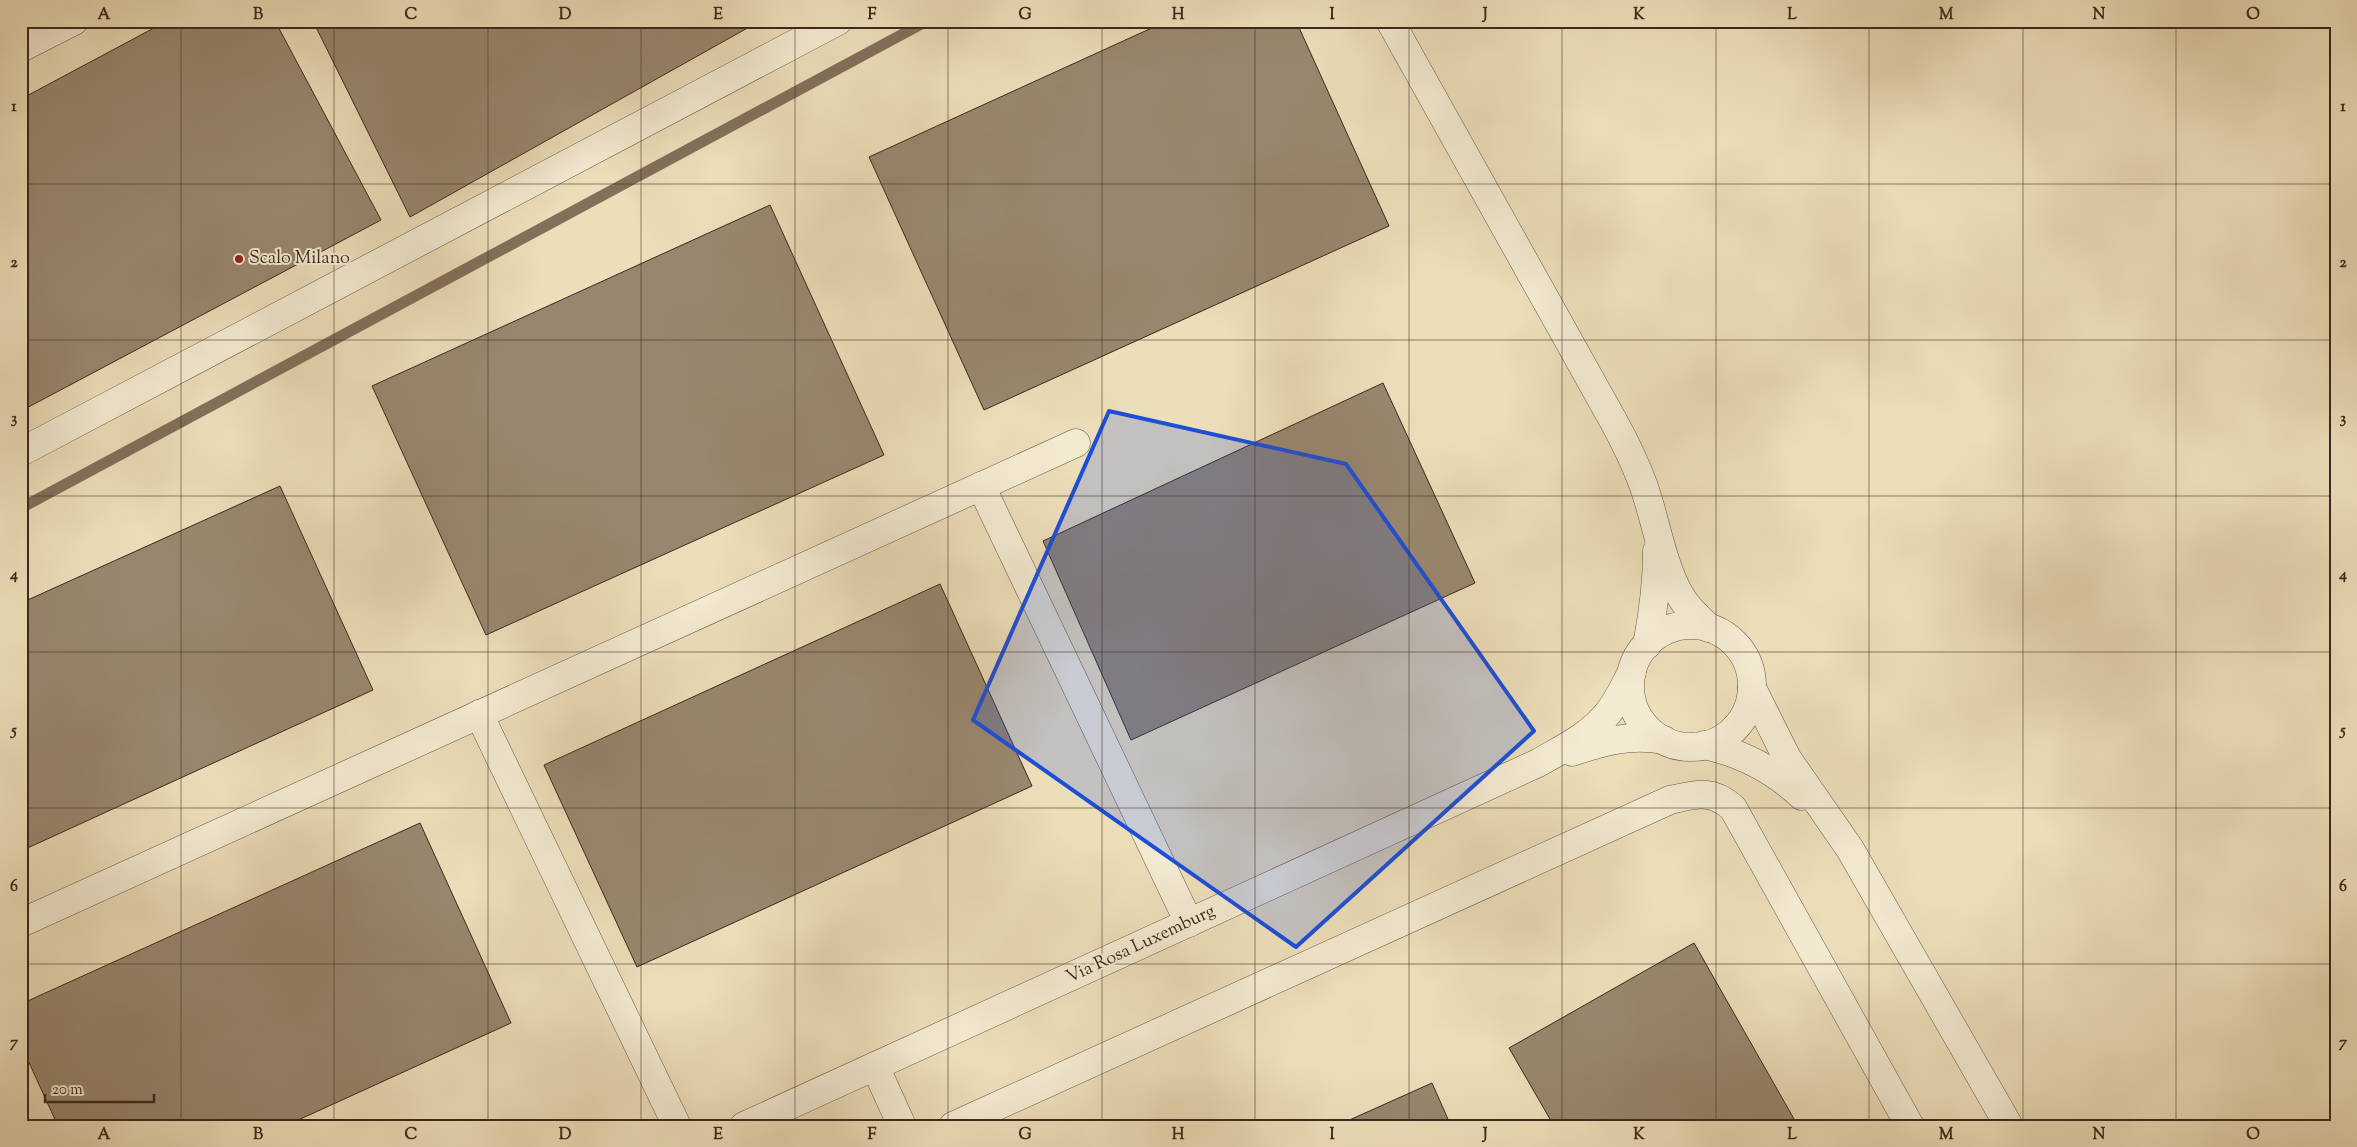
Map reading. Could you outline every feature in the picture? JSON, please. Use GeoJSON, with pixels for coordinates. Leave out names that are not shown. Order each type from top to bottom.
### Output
{"type":"FeatureCollection","features":[{"type":"Feature","properties":{"kind":"street"},"geometry":{"type":"LineString","coordinates":[[21,48],[74,21]]}},
{"type":"Feature","properties":{"kind":"street"},"geometry":{"type":"LineString","coordinates":[[21,452],[838,21]]}},
{"type":"Feature","properties":{"kind":"street"},"geometry":{"type":"LineString","coordinates":[[1390,21],[1631,454],[1653,515],[1672,577],[1681,596],[1692,612],[1709,628]]}},
{"type":"Feature","properties":{"kind":"street"},"geometry":{"type":"LineString","coordinates":[[21,923],[1076,443]]}},
{"type":"Feature","properties":{"kind":"street"},"geometry":{"type":"LineString","coordinates":[[981,486],[1188,923]]}},
{"type":"Feature","properties":{"kind":"street"},"geometry":{"type":"LineString","coordinates":[[1647,645],[1657,578],[1657,542],[1653,515]]}},
{"type":"Feature","properties":{"kind":"street"},"geometry":{"type":"LineString","coordinates":[[1538,763],[1578,740],[1608,714],[1632,672],[1639,654],[1653,638],[1670,628],[1690,625],[1709,628],[1727,636],[1741,650],[1750,668],[1752,688],[1748,707],[1738,724],[1723,738],[1704,745]]}},
{"type":"Feature","properties":{"kind":"street"},"geometry":{"type":"LineString","coordinates":[[1632,672],[1630,692],[1636,712],[1648,729],[1664,740]]}},
{"type":"Feature","properties":{"kind":"street"},"geometry":{"type":"LineString","coordinates":[[1752,688],[1786,758],[1850,849],[2009,1126]]}},
{"type":"Feature","properties":{"kind":"street"},"geometry":{"type":"LineString","coordinates":[[479,714],[677,1126]]}},
{"type":"Feature","properties":{"kind":"street"},"geometry":{"type":"LineString","coordinates":[[1538,763],[1614,739],[1648,737],[1684,746],[1704,745],[1730,751],[1763,766],[1790,784],[1826,817]]}},
{"type":"Feature","properties":{"kind":"street","name":"Via Rosa Luxemburg"},"geometry":{"type":"LineString","coordinates":[[744,1126],[1538,763]]}},
{"type":"Feature","properties":{"kind":"street"},"geometry":{"type":"LineString","coordinates":[[953,1126],[1670,800],[1706,794],[1722,798],[1733,808],[1910,1126]]}},
{"type":"Feature","properties":{"kind":"street"},"geometry":{"type":"LineString","coordinates":[[1969,1055],[1998,1126]]}},
{"type":"Feature","properties":{"kind":"street"},"geometry":{"type":"LineString","coordinates":[[875,1066],[902,1126]]}},
{"type":"Feature","properties":{"kind":"highlighted area"},"geometry":{"type":"Polygon","coordinates":[[[1109,411],[1346,464],[1534,731],[1296,947],[973,720],[1109,411]]]}},
{"type":"Feature","properties":{"kind":"building"},"geometry":{"type":"Polygon","coordinates":[[[167,21],[275,21],[381,220],[21,411],[21,99],[167,21]]]}},
{"type":"Feature","properties":{"kind":"building"},"geometry":{"type":"Polygon","coordinates":[[[313,21],[760,21],[410,217],[313,21]]]}},
{"type":"Feature","properties":{"kind":"building"},"geometry":{"type":"Polygon","coordinates":[[[1167,21],[1296,21],[1389,226],[984,410],[869,157],[1167,21]]]}},
{"type":"Feature","properties":{"kind":"building"},"geometry":{"type":"Polygon","coordinates":[[[770,205],[884,455],[486,635],[372,386],[770,205]]]}},
{"type":"Feature","properties":{"kind":"building"},"geometry":{"type":"Polygon","coordinates":[[[1383,383],[1475,583],[1131,740],[1043,541],[1383,383]]]}},
{"type":"Feature","properties":{"kind":"building"},"geometry":{"type":"Polygon","coordinates":[[[280,486],[373,690],[21,851],[21,603],[280,486]]]}},
{"type":"Feature","properties":{"kind":"building"},"geometry":{"type":"Polygon","coordinates":[[[940,584],[1032,786],[637,967],[544,765],[940,584]]]}},
{"type":"Feature","properties":{"kind":"building"},"geometry":{"type":"Polygon","coordinates":[[[420,823],[511,1023],[285,1126],[58,1126],[21,1045],[21,1004],[420,823]]]}},
{"type":"Feature","properties":{"kind":"building"},"geometry":{"type":"Polygon","coordinates":[[[1694,943],[1798,1126],[1554,1126],[1509,1048],[1694,943]]]}},
{"type":"Feature","properties":{"kind":"building"},"geometry":{"type":"Polygon","coordinates":[[[1432,1083],[1451,1126],[1336,1126],[1432,1083]]]}},
{"type":"Feature","properties":{"kind":"waterway"},"geometry":{"type":"LineString","coordinates":[[21,508],[927,21]]}},
{"type":"Feature","properties":{"kind":"place","name":"Scalo Milano"},"geometry":{"type":"Point","coordinates":[239,259]}}]}
